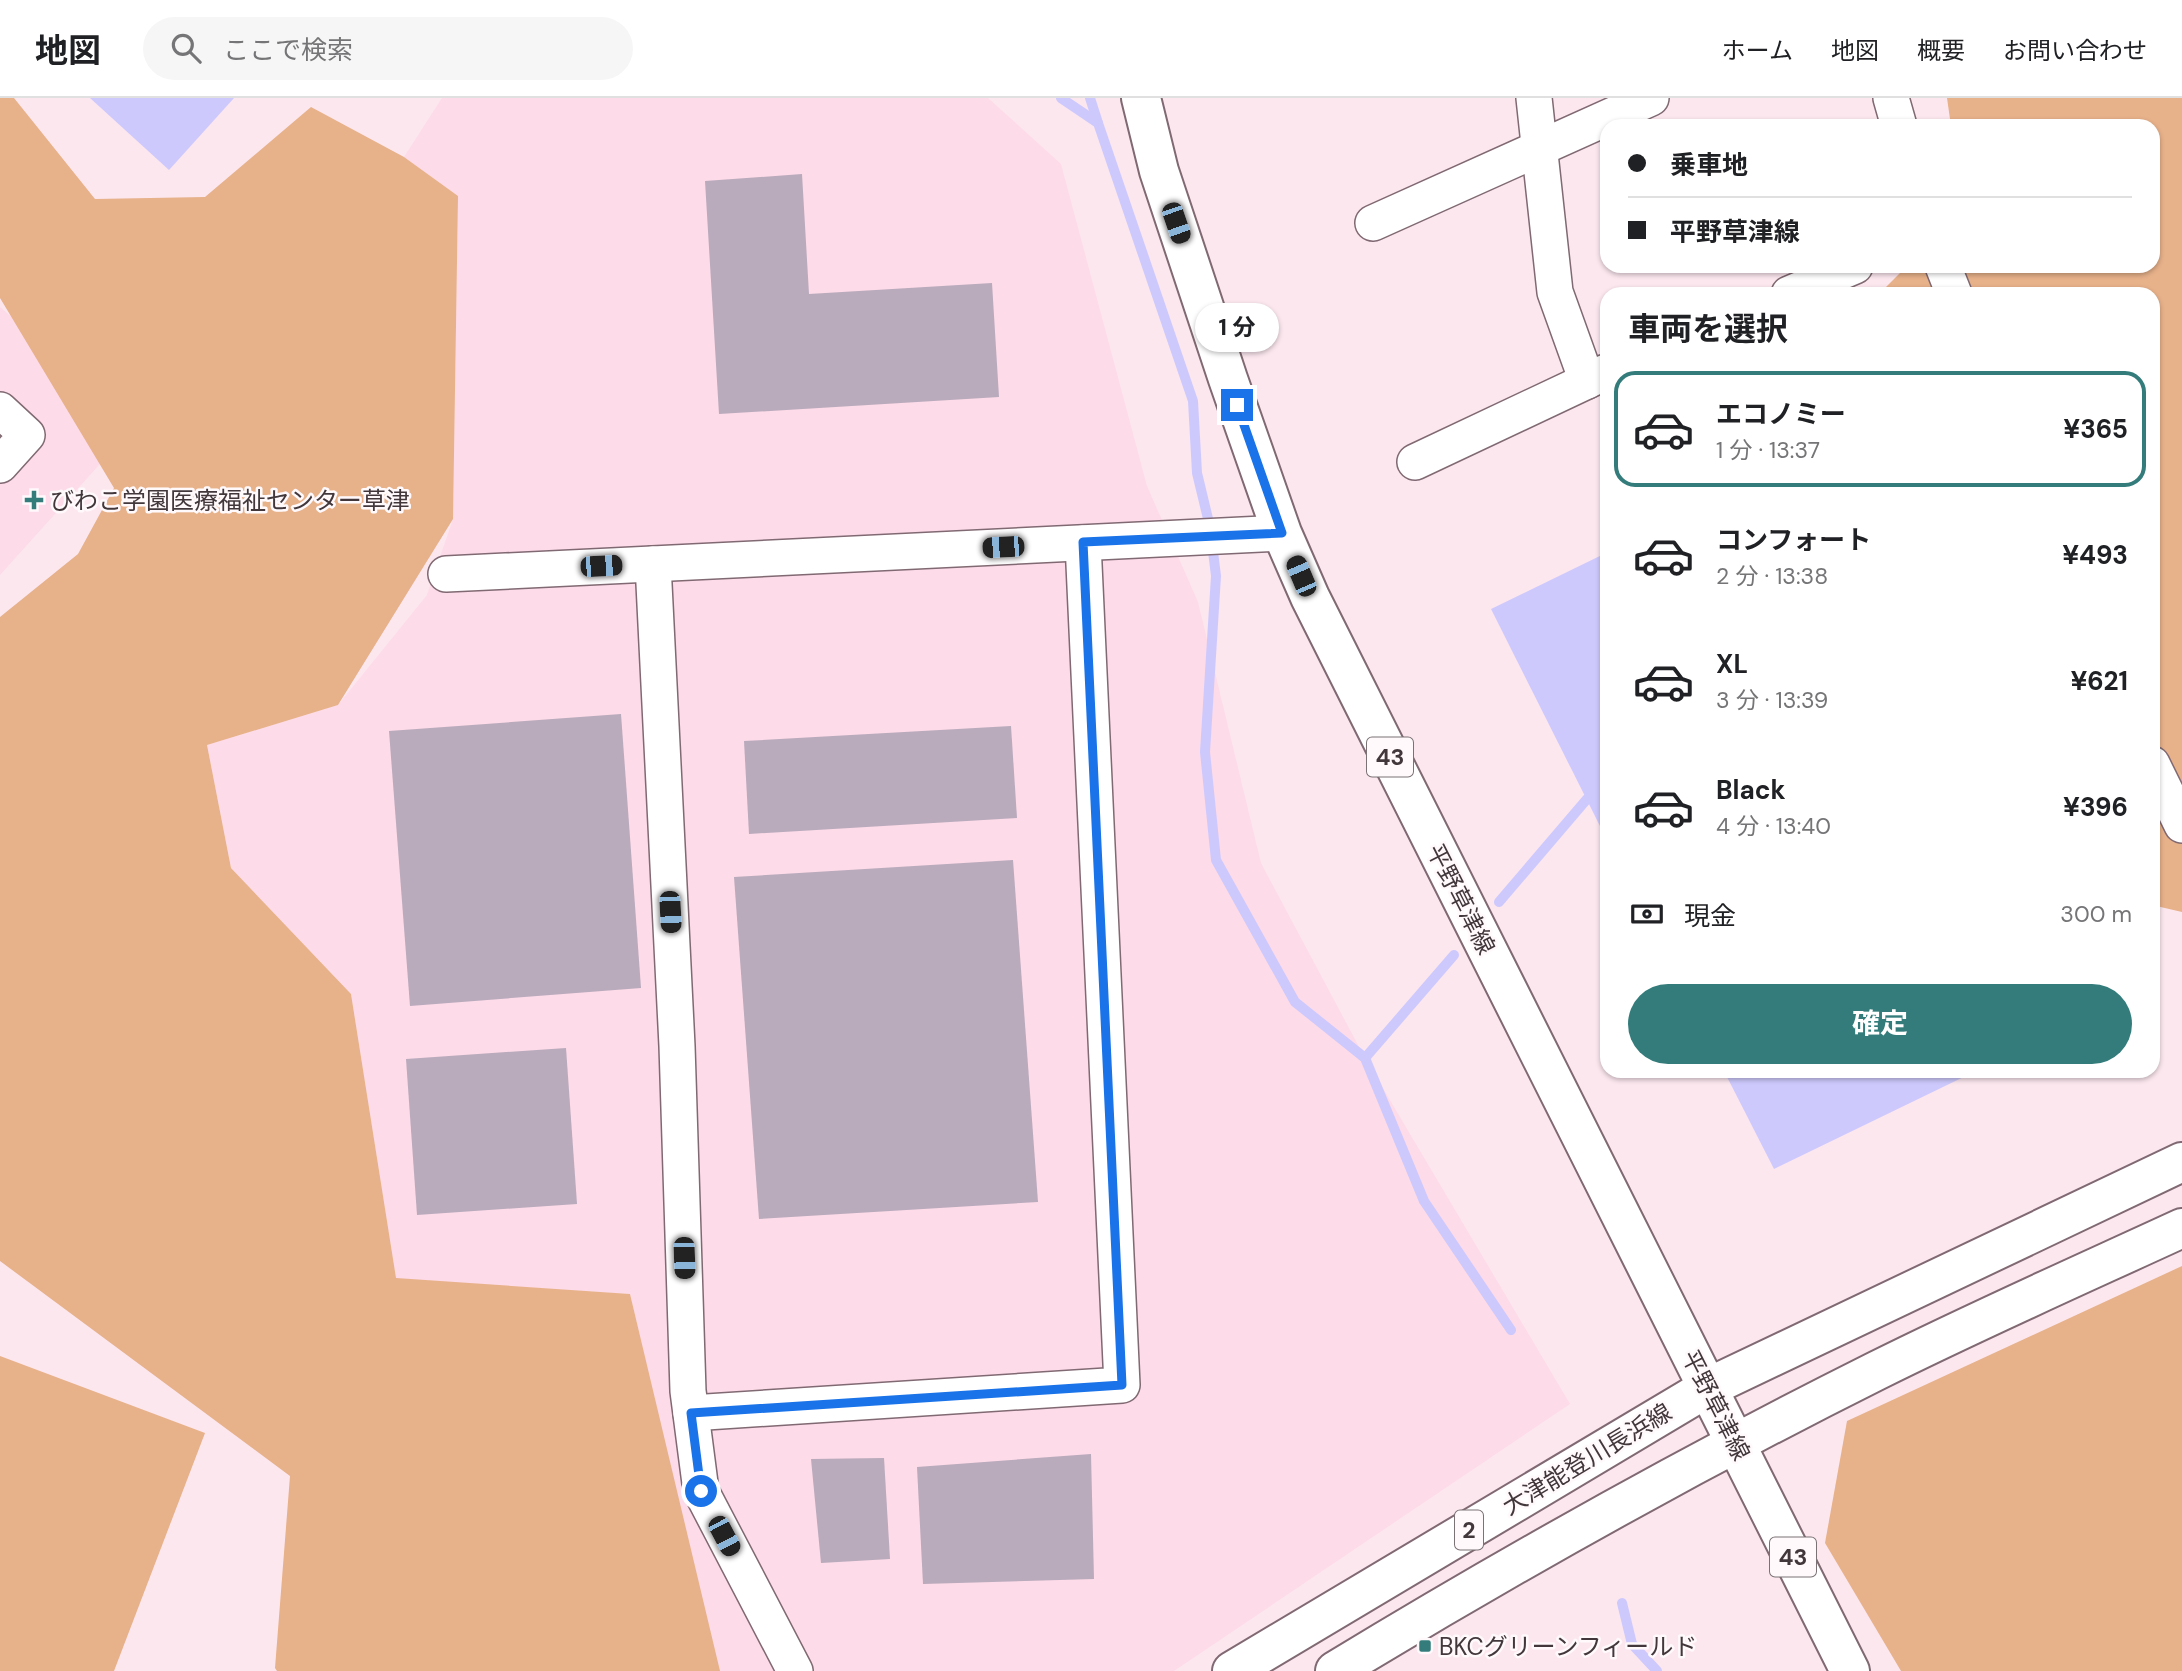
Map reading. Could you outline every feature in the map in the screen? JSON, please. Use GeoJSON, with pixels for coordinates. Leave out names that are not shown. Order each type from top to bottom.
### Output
{"type":"FeatureCollection","features":[{"type":"Feature","properties":{"kind":"main road","name":"平野草津線"},"geometry":{"type":"LineString","coordinates":[[1141,98],[1163,184],[1228,379],[1282,533],[1310,597],[1850,1671]]}},
{"type":"Feature","properties":{"kind":"main road","name":"大津能登川長浜線"},"geometry":{"type":"LineString","coordinates":[[1231,1671],[1707,1388],[2182,1162]]}},
{"type":"Feature","properties":{"kind":"main road","name":"2"},"geometry":{"type":"LineString","coordinates":[[1335,1671],[1456,1597],[1736,1443],[1878,1370],[2182,1228]]}},
{"type":"Feature","properties":{"kind":"street"},"geometry":{"type":"LineString","coordinates":[[1415,462],[1597,377],[1555,292],[1534,98]]}},
{"type":"Feature","properties":{"kind":"street"},"geometry":{"type":"LineString","coordinates":[[1604,119],[1651,98]]}},
{"type":"Feature","properties":{"kind":"street"},"geometry":{"type":"LineString","coordinates":[[1891,98],[1897,119]]}},
{"type":"Feature","properties":{"kind":"street"},"geometry":{"type":"LineString","coordinates":[[1373,223],[1600,121]]}},
{"type":"Feature","properties":{"kind":"street"},"geometry":{"type":"LineString","coordinates":[[1806,287],[1838,273]]}},
{"type":"Feature","properties":{"kind":"street"},"geometry":{"type":"LineString","coordinates":[[0,411],[27,435],[0,465]]}},
{"type":"Feature","properties":{"kind":"street"},"geometry":{"type":"LineString","coordinates":[[446,573],[1282,533]]}},
{"type":"Feature","properties":{"kind":"street"},"geometry":{"type":"LineString","coordinates":[[691,1413],[1122,1385],[1083,542]]}},
{"type":"Feature","properties":{"kind":"street"},"geometry":{"type":"LineString","coordinates":[[653,564],[677,1046],[688,1391],[701,1491],[795,1671]]}},
{"type":"Feature","properties":{"kind":"street"},"geometry":{"type":"LineString","coordinates":[[2160,780],[2182,825]]}},
{"type":"Feature","properties":{"kind":"shaded area"},"geometry":{"type":"Polygon","coordinates":[[[0,98],[14,98],[95,199],[205,197],[311,107],[404,157],[458,196],[453,519],[338,705],[207,745],[231,868],[351,994],[396,1278],[630,1294],[720,1671],[277,1671],[275,1668],[290,1476],[0,1261],[0,617],[78,554],[114,488],[0,298],[0,98]]]}},
{"type":"Feature","properties":{"kind":"shaded area"},"geometry":{"type":"Polygon","coordinates":[[[90,98],[234,98],[169,170],[90,98]]]}},
{"type":"Feature","properties":{"kind":"shaded area"},"geometry":{"type":"Polygon","coordinates":[[[442,98],[988,98],[1061,164],[1147,486],[1198,602],[1261,863],[1365,1058],[1570,1404],[1174,1671],[718,1671],[630,1294],[396,1279],[351,994],[231,868],[207,745],[338,705],[427,595],[453,519],[458,196],[404,157],[442,98]]]}},
{"type":"Feature","properties":{"kind":"shaded area"},"geometry":{"type":"Polygon","coordinates":[[[1947,98],[2182,98],[2182,912],[2160,907],[2160,287],[1886,287],[1900,273],[2160,273],[2160,119],[1950,119],[1947,98]]]}},
{"type":"Feature","properties":{"kind":"shaded area","name":"びわこ学園医療福祉センター草津"},"geometry":{"type":"Polygon","coordinates":[[[0,307],[135,425],[0,575],[0,307]]]}},
{"type":"Feature","properties":{"kind":"shaded area"},"geometry":{"type":"Polygon","coordinates":[[[1600,556],[1600,826],[1491,609],[1600,556]]]}},
{"type":"Feature","properties":{"kind":"shaded area"},"geometry":{"type":"Polygon","coordinates":[[[1728,1078],[1962,1078],[1774,1169],[1728,1078]]]}},
{"type":"Feature","properties":{"kind":"shaded area"},"geometry":{"type":"Polygon","coordinates":[[[2182,1266],[2182,1671],[1901,1671],[1825,1543],[1847,1421],[2182,1266]]]}},
{"type":"Feature","properties":{"kind":"shaded area"},"geometry":{"type":"Polygon","coordinates":[[[0,1356],[205,1433],[114,1671],[0,1671],[0,1356]]]}},
{"type":"Feature","properties":{"kind":"building"},"geometry":{"type":"Polygon","coordinates":[[[802,174],[809,294],[992,283],[999,397],[719,414],[705,181],[802,174]]]}},
{"type":"Feature","properties":{"kind":"building"},"geometry":{"type":"Polygon","coordinates":[[[621,714],[641,988],[410,1006],[389,731],[621,714]]]}},
{"type":"Feature","properties":{"kind":"building"},"geometry":{"type":"Polygon","coordinates":[[[1011,726],[1017,818],[749,834],[744,741],[1011,726]]]}},
{"type":"Feature","properties":{"kind":"building"},"geometry":{"type":"Polygon","coordinates":[[[1013,860],[1038,1202],[759,1219],[734,877],[1013,860]]]}},
{"type":"Feature","properties":{"kind":"building"},"geometry":{"type":"Polygon","coordinates":[[[566,1048],[577,1204],[417,1215],[406,1059],[566,1048]]]}},
{"type":"Feature","properties":{"kind":"building"},"geometry":{"type":"Polygon","coordinates":[[[1091,1454],[1094,1579],[923,1584],[917,1467],[1091,1454]]]}},
{"type":"Feature","properties":{"kind":"building"},"geometry":{"type":"Polygon","coordinates":[[[884,1458],[890,1559],[821,1563],[811,1459],[884,1458]]]}},
{"type":"Feature","properties":{"kind":"waterway"},"geometry":{"type":"LineString","coordinates":[[1061,98],[1098,123],[1193,401],[1197,473],[1210,527],[1216,576],[1205,752],[1216,860],[1295,1002],[1365,1058],[1424,1201],[1511,1330]]}},
{"type":"Feature","properties":{"kind":"waterway"},"geometry":{"type":"LineString","coordinates":[[1090,98],[1098,123]]}},
{"type":"Feature","properties":{"kind":"waterway"},"geometry":{"type":"LineString","coordinates":[[1499,902],[1587,799]]}},
{"type":"Feature","properties":{"kind":"waterway"},"geometry":{"type":"LineString","coordinates":[[1365,1058],[1454,955]]}},
{"type":"Feature","properties":{"kind":"waterway"},"geometry":{"type":"LineString","coordinates":[[1622,1603],[1632,1644],[1657,1671]]}},
{"type":"Feature","properties":{"kind":"place","name":"びわこ学園医療福祉センター草津"},"geometry":{"type":"Point","coordinates":[34,500]}},
{"type":"Feature","properties":{"kind":"place","name":"BKCグリーンフィールド"},"geometry":{"type":"Point","coordinates":[1425,1646]}},
{"type":"Feature","properties":{"kind":"route"},"geometry":{"type":"LineString","coordinates":[[701,1491],[691,1413],[1122,1385],[1083,542],[1282,533],[1237,405]]}}]}
